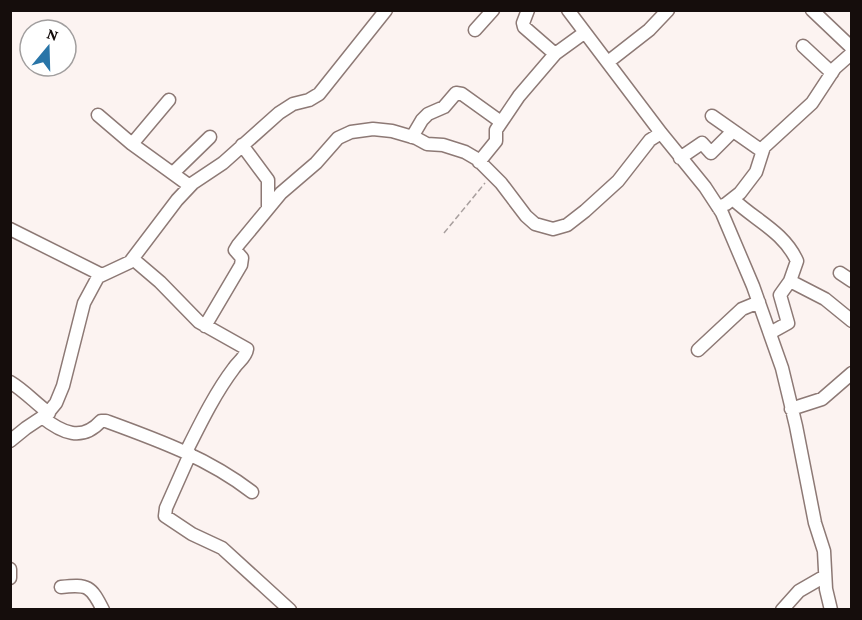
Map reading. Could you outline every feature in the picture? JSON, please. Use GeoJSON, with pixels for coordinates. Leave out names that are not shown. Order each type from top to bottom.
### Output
{"type":"FeatureCollection","features":[{"type":"Feature","properties":{"kind":"street"},"geometry":{"type":"LineString","coordinates":[[10,441],[46,415],[56,403],[63,386],[84,303],[94,281],[102,275],[127,265],[134,259],[190,186],[223,163],[287,107],[319,94],[386,10]]}},
{"type":"Feature","properties":{"kind":"street"},"geometry":{"type":"LineString","coordinates":[[476,30],[493,10]]}},
{"type":"Feature","properties":{"kind":"street"},"geometry":{"type":"LineString","coordinates":[[528,10],[523,23],[524,27],[555,54]]}},
{"type":"Feature","properties":{"kind":"street"},"geometry":{"type":"LineString","coordinates":[[568,10],[705,187],[773,230],[790,250],[797,264],[779,298],[789,320],[779,329]]}},
{"type":"Feature","properties":{"kind":"street"},"geometry":{"type":"LineString","coordinates":[[608,62],[650,30],[668,10]]}},
{"type":"Feature","properties":{"kind":"street"},"geometry":{"type":"LineString","coordinates":[[812,10],[852,48]]}},
{"type":"Feature","properties":{"kind":"street"},"geometry":{"type":"LineString","coordinates":[[479,162],[497,140],[496,131],[519,96],[555,54],[584,33]]}},
{"type":"Feature","properties":{"kind":"street"},"geometry":{"type":"LineString","coordinates":[[803,46],[832,73]]}},
{"type":"Feature","properties":{"kind":"street"},"geometry":{"type":"LineString","coordinates":[[728,203],[756,172],[762,151],[768,142],[813,103],[832,73],[852,53]]}},
{"type":"Feature","properties":{"kind":"street"},"geometry":{"type":"LineString","coordinates":[[412,137],[428,114],[444,107],[456,93],[462,94],[501,122]]}},
{"type":"Feature","properties":{"kind":"street"},"geometry":{"type":"LineString","coordinates":[[132,144],[169,100]]}},
{"type":"Feature","properties":{"kind":"street"},"geometry":{"type":"LineString","coordinates":[[98,115],[132,144],[190,186]]}},
{"type":"Feature","properties":{"kind":"street"},"geometry":{"type":"LineString","coordinates":[[712,116],[762,151]]}},
{"type":"Feature","properties":{"kind":"street"},"geometry":{"type":"LineString","coordinates":[[205,326],[241,265],[243,258],[235,252],[236,248],[281,193],[316,163],[338,138],[344,135],[374,129],[392,131],[427,144],[450,146],[472,155],[506,188],[525,216],[544,228],[560,228],[573,221],[608,190],[650,140],[661,133]]}},
{"type":"Feature","properties":{"kind":"street"},"geometry":{"type":"LineString","coordinates":[[683,156],[704,143],[711,153],[733,131]]}},
{"type":"Feature","properties":{"kind":"street"},"geometry":{"type":"LineString","coordinates":[[173,173],[210,137]]}},
{"type":"Feature","properties":{"kind":"street"},"geometry":{"type":"LineString","coordinates":[[242,146],[268,180],[268,208]]}},
{"type":"Feature","properties":{"kind":"street"},"geometry":{"type":"LineString","coordinates":[[728,203],[759,302],[779,329],[782,368],[797,408],[796,426],[815,524],[824,551],[826,589],[831,609]]}},
{"type":"Feature","properties":{"kind":"street"},"geometry":{"type":"LineString","coordinates":[[10,229],[102,275]]}},
{"type":"Feature","properties":{"kind":"street"},"geometry":{"type":"LineString","coordinates":[[134,259],[195,318],[205,326],[246,348],[248,352],[232,369],[188,453],[166,508],[165,516],[192,534],[222,548],[290,609]]}},
{"type":"Feature","properties":{"kind":"street"},"geometry":{"type":"LineString","coordinates":[[840,273],[852,280]]}},
{"type":"Feature","properties":{"kind":"street"},"geometry":{"type":"LineString","coordinates":[[790,280],[825,299],[852,321]]}},
{"type":"Feature","properties":{"kind":"street"},"geometry":{"type":"LineString","coordinates":[[698,350],[742,309],[759,302]]}},
{"type":"Feature","properties":{"kind":"street"},"geometry":{"type":"LineString","coordinates":[[797,408],[830,393],[852,373]]}},
{"type":"Feature","properties":{"kind":"street"},"geometry":{"type":"LineString","coordinates":[[10,382],[26,392],[63,430],[89,432],[103,420],[188,453],[226,472],[252,492]]}},
{"type":"Feature","properties":{"kind":"street"},"geometry":{"type":"LineString","coordinates":[[10,569],[10,578]]}},
{"type":"Feature","properties":{"kind":"street"},"geometry":{"type":"LineString","coordinates":[[782,609],[800,591],[825,576]]}},
{"type":"Feature","properties":{"kind":"street"},"geometry":{"type":"LineString","coordinates":[[61,587],[87,586],[93,591],[104,609]]}},
{"type":"Feature","properties":{"kind":"path"},"geometry":{"type":"LineString","coordinates":[[444,233],[492,175]]}}]}
